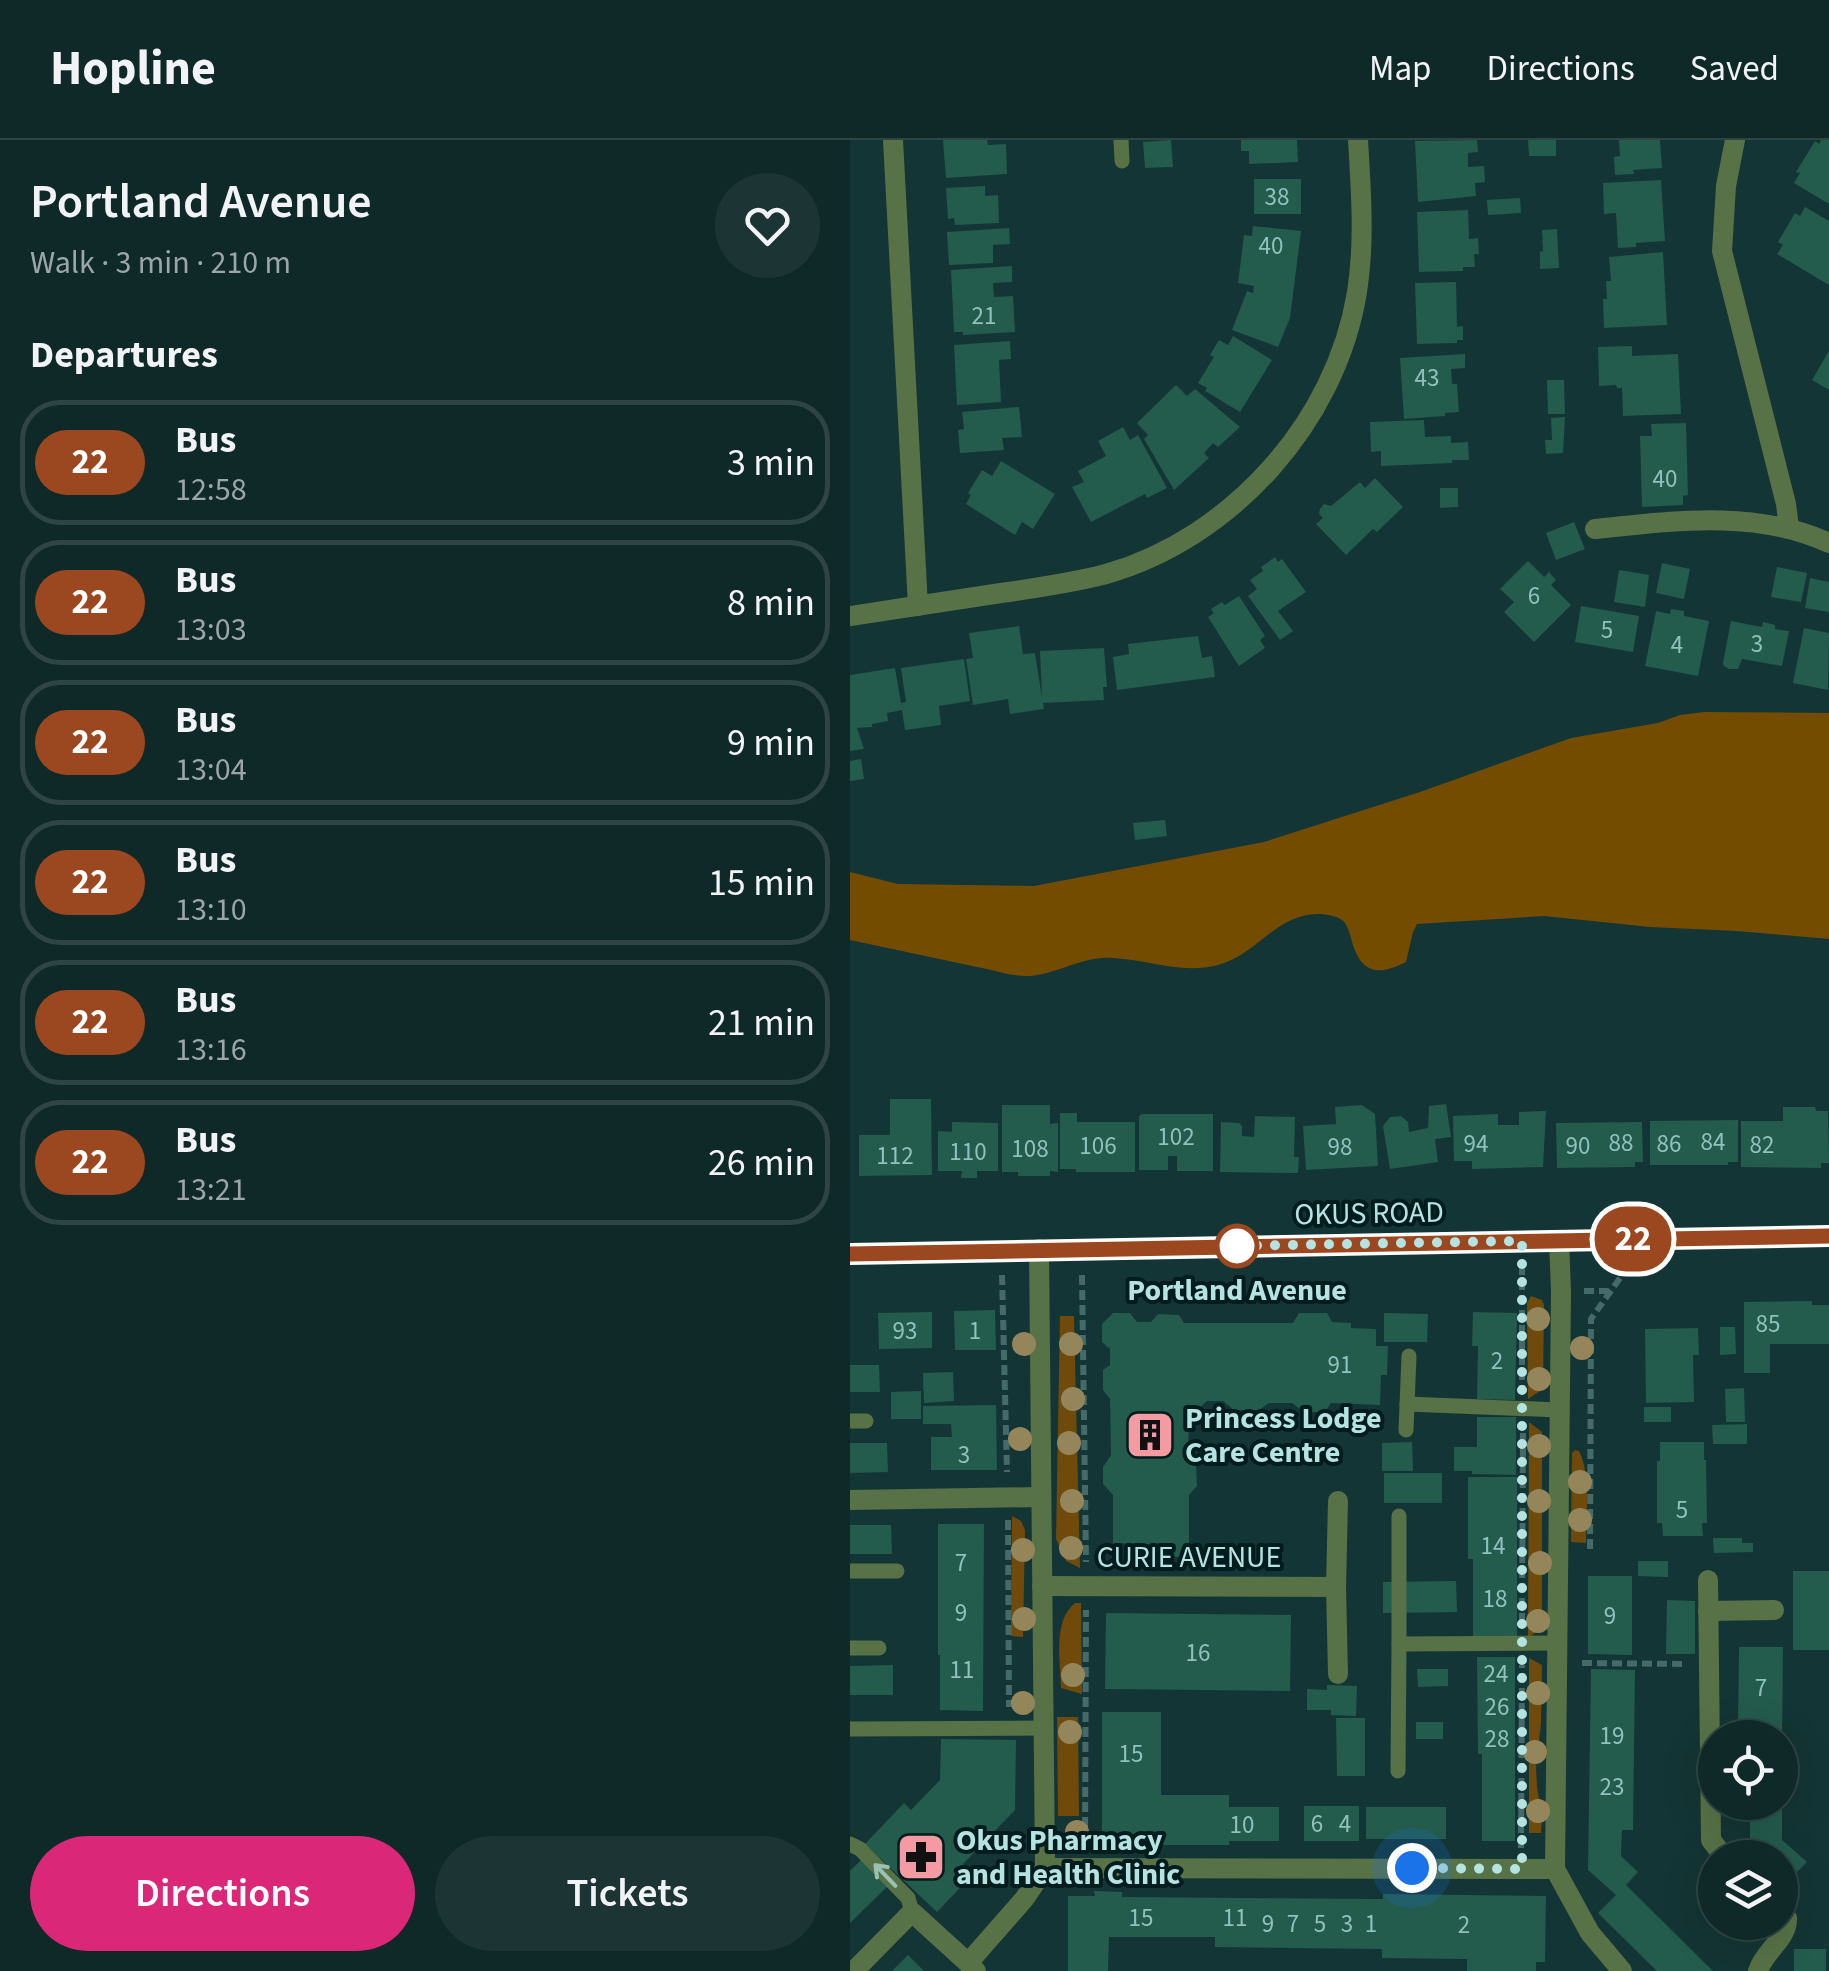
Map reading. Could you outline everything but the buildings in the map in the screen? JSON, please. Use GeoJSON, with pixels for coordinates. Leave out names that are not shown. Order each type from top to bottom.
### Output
{"type":"FeatureCollection","features":[{"type":"Feature","properties":{"kind":"street"},"geometry":{"type":"LineString","coordinates":[[893,140],[918,606]]}},
{"type":"Feature","properties":{"kind":"street"},"geometry":{"type":"LineString","coordinates":[[850,616],[1054,585],[1138,563],[1205,526],[1265,474],[1296,438],[1325,392],[1349,327],[1361,244],[1358,140]]}},
{"type":"Feature","properties":{"kind":"street"},"geometry":{"type":"LineString","coordinates":[[1735,140],[1726,186],[1722,251],[1789,528]]}},
{"type":"Feature","properties":{"kind":"street"},"geometry":{"type":"LineString","coordinates":[[1595,529],[1685,520],[1744,522],[1789,528],[1829,542]]}},
{"type":"Feature","properties":{"kind":"street","name":"OKUS ROAD"},"geometry":{"type":"LineString","coordinates":[[850,1254],[1829,1236]]}},
{"type":"Feature","properties":{"kind":"street"},"geometry":{"type":"LineString","coordinates":[[1559,1240],[1555,1869],[1590,1934],[1622,1971]]}},
{"type":"Feature","properties":{"kind":"street"},"geometry":{"type":"LineString","coordinates":[[854,1971],[912,1912],[972,1967],[1044,1868],[1039,1249]]}},
{"type":"Feature","properties":{"kind":"street"},"geometry":{"type":"LineString","coordinates":[[850,1500],[1041,1498]]}},
{"type":"Feature","properties":{"kind":"street"},"geometry":{"type":"LineString","coordinates":[[1338,1501],[1338,1674]]}},
{"type":"Feature","properties":{"kind":"street"},"geometry":{"type":"LineString","coordinates":[[1708,1580],[1710,1840]]}},
{"type":"Feature","properties":{"kind":"street","name":"CURIE AVENUE"},"geometry":{"type":"LineString","coordinates":[[1042,1586],[1336,1587]]}},
{"type":"Feature","properties":{"kind":"street"},"geometry":{"type":"LineString","coordinates":[[1708,1610],[1774,1610]]}},
{"type":"Feature","properties":{"kind":"street"},"geometry":{"type":"LineString","coordinates":[[1044,1868],[1555,1869]]}},
{"type":"Feature","properties":{"kind":"street"},"geometry":{"type":"LineString","coordinates":[[1758,1971],[1761,1960],[1779,1940]]}},
{"type":"Feature","properties":{"kind":"lane"},"geometry":{"type":"LineString","coordinates":[[1121,140],[1122,161]]}},
{"type":"Feature","properties":{"kind":"lane"},"geometry":{"type":"LineString","coordinates":[[1406,1430],[1409,1356]]}},
{"type":"Feature","properties":{"kind":"lane"},"geometry":{"type":"LineString","coordinates":[[1407,1404],[1560,1410]]}},
{"type":"Feature","properties":{"kind":"lane"},"geometry":{"type":"LineString","coordinates":[[1398,1771],[1399,1516]]}},
{"type":"Feature","properties":{"kind":"lane"},"geometry":{"type":"LineString","coordinates":[[850,1571],[896,1571]]}},
{"type":"Feature","properties":{"kind":"lane"},"geometry":{"type":"LineString","coordinates":[[1400,1644],[1522,1642],[1556,1653]]}},
{"type":"Feature","properties":{"kind":"lane"},"geometry":{"type":"LineString","coordinates":[[850,1648],[879,1648]]}},
{"type":"Feature","properties":{"kind":"lane"},"geometry":{"type":"LineString","coordinates":[[850,1729],[1043,1728]]}},
{"type":"Feature","properties":{"kind":"lane"},"geometry":{"type":"LineString","coordinates":[[850,1844],[860,1849],[908,1898],[912,1912]]}},
{"type":"Feature","properties":{"kind":"path"},"geometry":{"type":"LineString","coordinates":[[1590,1549],[1591,1319],[1648,1238]]}},
{"type":"Feature","properties":{"kind":"path"},"geometry":{"type":"LineString","coordinates":[[1522,1241],[1522,1869]]}},
{"type":"Feature","properties":{"kind":"path"},"geometry":{"type":"LineString","coordinates":[[1556,1653],[1708,1664]]}},
{"type":"Feature","properties":{"kind":"shaded area"},"geometry":{"type":"Polygon","coordinates":[[[1704,712],[1829,713],[1829,939],[1544,916],[1417,924],[1406,962],[1374,970],[1357,955],[1343,921],[1317,914],[1289,921],[1232,960],[1205,968],[1101,958],[1024,976],[850,940],[850,872],[898,884],[1034,886],[1264,842],[1571,738],[1704,712]]]}},
{"type":"Feature","properties":{"kind":"shaded area"},"geometry":{"type":"Polygon","coordinates":[[[1531,1296],[1544,1305],[1543,1389],[1528,1399],[1527,1303],[1531,1296]]]}},
{"type":"Feature","properties":{"kind":"shaded area"},"geometry":{"type":"Polygon","coordinates":[[[1060,1316],[1074,1316],[1080,1568],[1066,1561],[1056,1539],[1060,1316]]]}},
{"type":"Feature","properties":{"kind":"shaded area"},"geometry":{"type":"Polygon","coordinates":[[[1529,1422],[1542,1432],[1542,1628],[1528,1638],[1529,1422]]]}},
{"type":"Feature","properties":{"kind":"shaded area"},"geometry":{"type":"Polygon","coordinates":[[[1575,1450],[1579,1451],[1585,1471],[1586,1543],[1571,1542],[1575,1450]]]}},
{"type":"Feature","properties":{"kind":"shaded area"},"geometry":{"type":"Polygon","coordinates":[[[1012,1516],[1021,1521],[1025,1530],[1023,1637],[1011,1636],[1012,1516]]]}},
{"type":"Feature","properties":{"kind":"shaded area"},"geometry":{"type":"Polygon","coordinates":[[[1075,1603],[1081,1603],[1082,1694],[1061,1688],[1060,1631],[1075,1603]]]}},
{"type":"Feature","properties":{"kind":"shaded area"},"geometry":{"type":"Polygon","coordinates":[[[1529,1658],[1542,1665],[1536,1767],[1541,1833],[1529,1833],[1529,1658]]]}},
{"type":"Feature","properties":{"kind":"shaded area"},"geometry":{"type":"Polygon","coordinates":[[[1057,1717],[1078,1717],[1079,1816],[1058,1816],[1057,1717]]]}},
{"type":"Feature","properties":{"kind":"bus line","name":"22"},"geometry":{"type":"LineString","coordinates":[[850,1254],[1829,1236]]}},
{"type":"Feature","properties":{"kind":"place","name":"Portland Avenue"},"geometry":{"type":"Point","coordinates":[1237,1246]}},
{"type":"Feature","properties":{"kind":"place","name":"Princess Lodge Care Centre"},"geometry":{"type":"Point","coordinates":[1150,1435]}},
{"type":"Feature","properties":{"kind":"place","name":"Okus Pharmacy and Health Clinic"},"geometry":{"type":"Point","coordinates":[921,1857]}},
{"type":"Feature","properties":{"kind":"route"},"geometry":{"type":"LineString","coordinates":[[1237,1246],[1229,1246],[1522,1241],[1522,1869],[1412,1868]]}}]}
